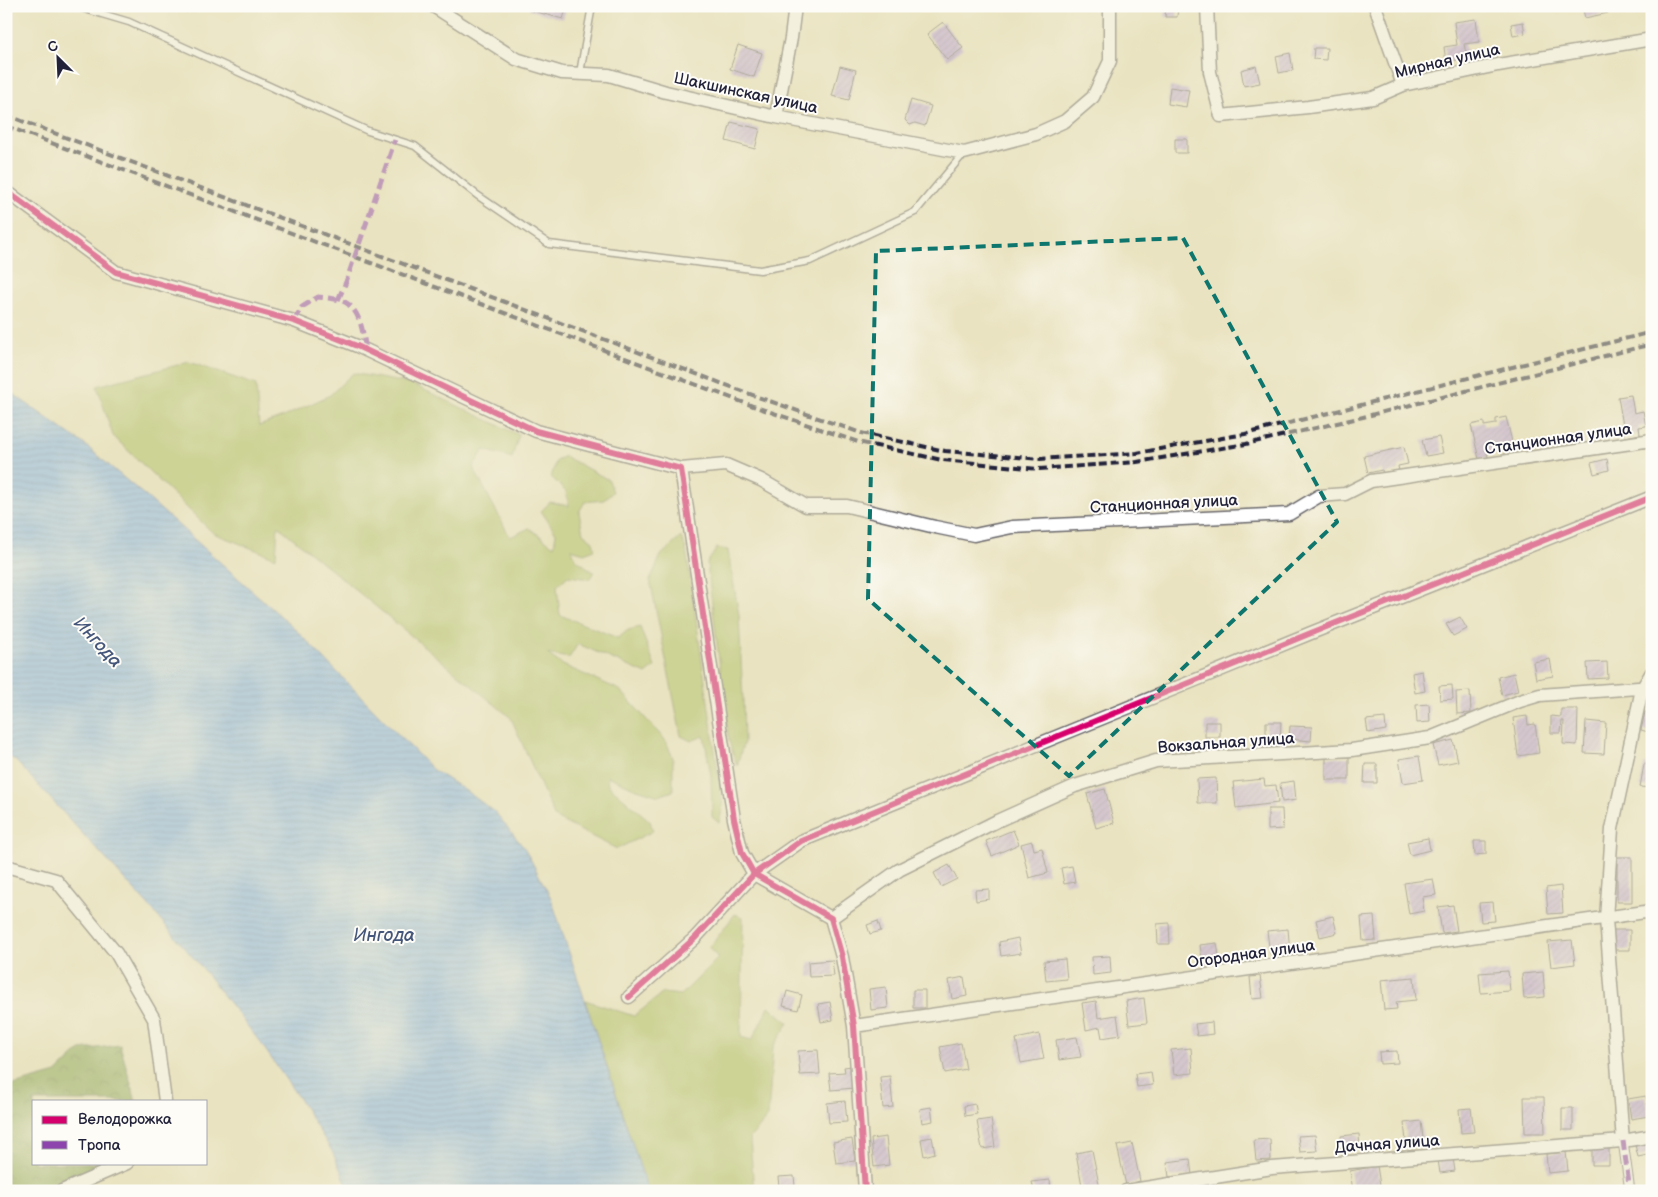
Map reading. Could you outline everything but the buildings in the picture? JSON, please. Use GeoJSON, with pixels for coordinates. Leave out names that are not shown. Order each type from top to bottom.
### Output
{"type":"FeatureCollection","features":[{"type":"Feature","properties":{"kind":"street","name":"Шакшинская улица"},"geometry":{"type":"LineString","coordinates":[[433,6],[516,59],[562,72],[609,75],[666,92],[776,117],[964,153],[1036,134],[1065,121],[1094,97],[1110,61],[1110,6]]}},
{"type":"Feature","properties":{"kind":"street"},"geometry":{"type":"LineString","coordinates":[[776,117],[795,6]]}},
{"type":"Feature","properties":{"kind":"street","name":"Мирная улица"},"geometry":{"type":"LineString","coordinates":[[1207,6],[1210,72],[1221,116],[1373,98],[1403,84],[1498,65],[1652,39]]}},
{"type":"Feature","properties":{"kind":"street"},"geometry":{"type":"LineString","coordinates":[[1375,6],[1403,84]]}},
{"type":"Feature","properties":{"kind":"street","name":"Станционная улица"},"geometry":{"type":"LineString","coordinates":[[6,191],[116,272],[294,321],[357,346],[536,431],[681,469],[726,466],[761,480],[806,506],[847,506],[935,527],[974,534],[1012,527],[1290,514],[1319,496],[1345,494],[1371,481],[1652,440]]}},
{"type":"Feature","properties":{"kind":"street"},"geometry":{"type":"LineString","coordinates":[[681,469],[734,819],[742,853],[754,874],[831,918],[842,958],[854,1026],[865,1191]]}},
{"type":"Feature","properties":{"kind":"street"},"geometry":{"type":"LineString","coordinates":[[629,998],[695,938],[754,874],[801,841],[1311,633],[1652,497]]}},
{"type":"Feature","properties":{"kind":"street"},"geometry":{"type":"LineString","coordinates":[[1630,1191],[1623,1142],[1606,919],[1612,828],[1652,672]]}},
{"type":"Feature","properties":{"kind":"street","name":"Вокзальная улица"},"geometry":{"type":"LineString","coordinates":[[831,918],[899,870],[997,821],[1075,786],[1156,761],[1352,750],[1430,738],[1520,701],[1540,695],[1647,688]]}},
{"type":"Feature","properties":{"kind":"street"},"geometry":{"type":"LineString","coordinates":[[6,866],[56,880],[116,953],[154,1019],[165,1100]]}},
{"type":"Feature","properties":{"kind":"street","name":"Огородная улица"},"geometry":{"type":"LineString","coordinates":[[854,1026],[1652,911]]}},
{"type":"Feature","properties":{"kind":"street","name":"Дачная улица"},"geometry":{"type":"LineString","coordinates":[[1126,1191],[1272,1168],[1623,1142],[1652,1136]]}},
{"type":"Feature","properties":{"kind":"street"},"geometry":{"type":"LineString","coordinates":[[62,1191],[125,1164]]}},
{"type":"Feature","properties":{"kind":"lane"},"geometry":{"type":"LineString","coordinates":[[75,6],[129,22],[368,131],[415,146],[477,196],[549,244],[760,270],[810,261],[915,212],[964,153]]}},
{"type":"Feature","properties":{"kind":"lane"},"geometry":{"type":"LineString","coordinates":[[580,73],[592,6]]}},
{"type":"Feature","properties":{"kind":"highlighted area"},"geometry":{"type":"Polygon","coordinates":[[[1183,238],[1337,522],[1069,776],[868,599],[876,251],[1183,238]]]}},
{"type":"Feature","properties":{"kind":"green space"},"geometry":{"type":"Polygon","coordinates":[[[189,362],[256,385],[259,426],[330,395],[353,373],[412,384],[519,435],[512,458],[484,450],[473,467],[510,537],[529,528],[554,546],[556,533],[541,511],[550,502],[569,506],[566,492],[551,477],[556,461],[564,456],[609,480],[613,492],[604,500],[585,502],[579,512],[583,533],[593,541],[595,549],[584,553],[571,549],[577,560],[595,573],[589,579],[568,576],[557,586],[560,615],[618,638],[628,630],[640,627],[655,667],[646,674],[578,644],[569,658],[547,654],[563,665],[620,690],[666,741],[673,758],[673,791],[659,796],[634,788],[607,776],[608,785],[650,821],[653,831],[617,849],[555,818],[511,718],[278,526],[276,558],[213,533],[113,436],[97,386],[189,362]]]}},
{"type":"Feature","properties":{"kind":"green space"},"geometry":{"type":"Polygon","coordinates":[[[681,537],[686,549],[723,806],[719,823],[712,817],[711,776],[704,736],[691,741],[681,736],[650,580],[661,555],[681,537]]]}},
{"type":"Feature","properties":{"kind":"green space"},"geometry":{"type":"Polygon","coordinates":[[[717,548],[728,550],[739,615],[744,742],[737,766],[729,741],[707,563],[717,548]]]}},
{"type":"Feature","properties":{"kind":"green space"},"geometry":{"type":"Polygon","coordinates":[[[735,914],[743,917],[741,1037],[752,1040],[769,1006],[789,1023],[773,1047],[768,1117],[750,1138],[754,1191],[648,1191],[585,1000],[634,1016],[663,993],[681,995],[718,958],[709,948],[735,914]]]}},
{"type":"Feature","properties":{"kind":"green space"},"geometry":{"type":"Polygon","coordinates":[[[120,1045],[136,1100],[32,1100],[32,1164],[110,1164],[49,1191],[6,1191],[6,1087],[56,1073],[80,1050],[120,1045]]]}},
{"type":"Feature","properties":{"kind":"water","name":"Ингода"},"geometry":{"type":"Polygon","coordinates":[[[6,389],[85,445],[150,500],[293,627],[433,770],[495,812],[525,849],[551,898],[648,1191],[350,1191],[332,1151],[298,1097],[260,1042],[202,968],[148,905],[16,761],[6,754],[6,389]]]}},
{"type":"Feature","properties":{"kind":"railway"},"geometry":{"type":"LineString","coordinates":[[6,115],[758,397],[861,433],[945,451],[1040,459],[1137,453],[1245,434],[1652,332]]}},
{"type":"Feature","properties":{"kind":"railway"},"geometry":{"type":"LineString","coordinates":[[6,126],[753,406],[858,442],[942,460],[1039,469],[1137,462],[1246,444],[1363,417],[1652,344]]}},
{"type":"Feature","properties":{"kind":"marked path"},"geometry":{"type":"LineString","coordinates":[[338,300],[395,140]]}},
{"type":"Feature","properties":{"kind":"marked path"},"geometry":{"type":"LineString","coordinates":[[294,321],[302,307],[318,297],[341,301],[348,304],[359,319],[366,351]]}},
{"type":"Feature","properties":{"kind":"marked path"},"geometry":{"type":"LineString","coordinates":[[1623,1141],[1630,1191]]}},
{"type":"Feature","properties":{"kind":"cycle path"},"geometry":{"type":"LineString","coordinates":[[6,191],[116,272],[294,321],[357,346],[536,431],[681,469],[734,819],[742,853],[754,874],[831,918],[842,957],[854,1026],[865,1191]]}},
{"type":"Feature","properties":{"kind":"cycle path"},"geometry":{"type":"LineString","coordinates":[[629,997],[695,938],[754,874],[801,841],[1311,633],[1652,497]]}}]}
